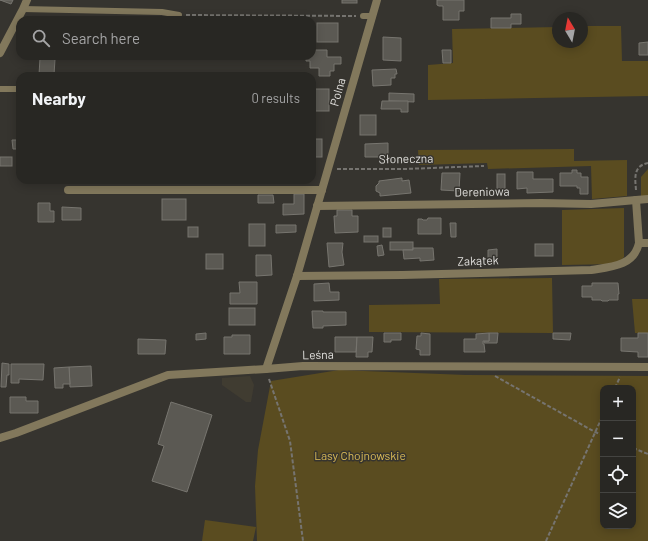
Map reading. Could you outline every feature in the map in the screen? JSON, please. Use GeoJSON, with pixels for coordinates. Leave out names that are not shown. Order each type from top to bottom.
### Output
{"type":"FeatureCollection","features":[{"type":"Feature","properties":{"kind":"street"},"geometry":{"type":"LineString","coordinates":[[19,16],[26,0]]}},
{"type":"Feature","properties":{"kind":"street","name":"Polna"},"geometry":{"type":"LineString","coordinates":[[266,369],[297,276],[377,0]]}},
{"type":"Feature","properties":{"kind":"street"},"geometry":{"type":"LineString","coordinates":[[0,53],[16,22]]}},
{"type":"Feature","properties":{"kind":"street"},"geometry":{"type":"LineString","coordinates":[[68,190],[322,190]]}},
{"type":"Feature","properties":{"kind":"street"},"geometry":{"type":"LineString","coordinates":[[636,200],[639,243],[648,242]]}},
{"type":"Feature","properties":{"kind":"street","name":"Dereniowa"},"geometry":{"type":"LineString","coordinates":[[317,206],[542,203],[591,204],[648,200]]}},
{"type":"Feature","properties":{"kind":"street","name":"Zakątek"},"geometry":{"type":"LineString","coordinates":[[297,276],[591,270],[613,267],[629,260],[634,257],[638,250],[639,243]]}},
{"type":"Feature","properties":{"kind":"street","name":"Leśna"},"geometry":{"type":"LineString","coordinates":[[0,438],[12,435],[168,375],[303,366],[648,367]]}},
{"type":"Feature","properties":{"kind":"lane"},"geometry":{"type":"LineString","coordinates":[[23,9],[162,12],[179,15]]}},
{"type":"Feature","properties":{"kind":"lane"},"geometry":{"type":"LineString","coordinates":[[363,16],[373,16]]}},
{"type":"Feature","properties":{"kind":"lane"},"geometry":{"type":"LineString","coordinates":[[0,89],[16,89]]}},
{"type":"Feature","properties":{"kind":"path"},"geometry":{"type":"LineString","coordinates":[[179,15],[363,16]]}},
{"type":"Feature","properties":{"kind":"path"},"geometry":{"type":"LineString","coordinates":[[636,200],[637,170],[640,165],[647,163]]}},
{"type":"Feature","properties":{"kind":"path","name":"Słoneczna"},"geometry":{"type":"LineString","coordinates":[[328,169],[405,169],[484,166]]}},
{"type":"Feature","properties":{"kind":"path"},"geometry":{"type":"LineString","coordinates":[[478,367],[600,434]]}},
{"type":"Feature","properties":{"kind":"path"},"geometry":{"type":"LineString","coordinates":[[266,369],[290,441],[303,541]]}},
{"type":"Feature","properties":{"kind":"path"},"geometry":{"type":"LineString","coordinates":[[546,541],[600,421]]}},
{"type":"Feature","properties":{"kind":"path"},"geometry":{"type":"LineString","coordinates":[[636,449],[648,454]]}},
{"type":"Feature","properties":{"kind":"shaded area"},"geometry":{"type":"Polygon","coordinates":[[[250,376],[254,385],[251,402],[246,402],[222,385],[222,378],[250,376]]]}},
{"type":"Feature","properties":{"kind":"green space"},"geometry":{"type":"Polygon","coordinates":[[[588,26],[621,26],[622,61],[648,61],[648,96],[428,100],[428,65],[453,63],[452,29],[552,27],[552,48],[588,48],[588,26]]]}},
{"type":"Feature","properties":{"kind":"green space"},"geometry":{"type":"Polygon","coordinates":[[[574,149],[574,161],[627,160],[627,196],[592,199],[591,166],[488,169],[487,163],[419,165],[418,150],[574,149]]]}},
{"type":"Feature","properties":{"kind":"green space"},"geometry":{"type":"Polygon","coordinates":[[[648,169],[648,197],[641,197],[641,177],[648,169]]]}},
{"type":"Feature","properties":{"kind":"green space"},"geometry":{"type":"Polygon","coordinates":[[[624,208],[624,257],[617,264],[562,265],[562,210],[624,208]]]}},
{"type":"Feature","properties":{"kind":"green space"},"geometry":{"type":"Polygon","coordinates":[[[552,278],[553,333],[369,332],[369,305],[440,304],[439,279],[552,278]]]}},
{"type":"Feature","properties":{"kind":"green space"},"geometry":{"type":"Polygon","coordinates":[[[632,299],[648,299],[648,333],[635,333],[632,299]]]}},
{"type":"Feature","properties":{"kind":"green space","name":"Lasy Chojnowskie"},"geometry":{"type":"Polygon","coordinates":[[[339,370],[466,375],[648,376],[648,541],[257,541],[255,486],[258,450],[271,381],[339,370]]]}},
{"type":"Feature","properties":{"kind":"green space"},"geometry":{"type":"Polygon","coordinates":[[[205,520],[256,527],[253,541],[202,541],[205,520]]]}},
{"type":"Feature","properties":{"kind":"building"},"geometry":{"type":"Polygon","coordinates":[[[0,0],[13,0],[11,4],[0,0]]]}},
{"type":"Feature","properties":{"kind":"building"},"geometry":{"type":"Polygon","coordinates":[[[342,0],[357,0],[357,3],[342,3],[342,0]]]}},
{"type":"Feature","properties":{"kind":"building"},"geometry":{"type":"Polygon","coordinates":[[[437,0],[464,0],[464,11],[459,11],[459,20],[443,20],[443,6],[437,5],[437,0]]]}},
{"type":"Feature","properties":{"kind":"building"},"geometry":{"type":"Polygon","coordinates":[[[511,14],[521,14],[521,24],[511,24],[511,28],[491,28],[491,18],[511,18],[511,14]]]}},
{"type":"Feature","properties":{"kind":"building"},"geometry":{"type":"Polygon","coordinates":[[[317,23],[338,23],[338,42],[317,42],[317,23]]]}},
{"type":"Feature","properties":{"kind":"building"},"geometry":{"type":"Polygon","coordinates":[[[383,37],[401,38],[401,61],[383,60],[383,37]]]}},
{"type":"Feature","properties":{"kind":"building"},"geometry":{"type":"Polygon","coordinates":[[[648,42],[648,55],[639,55],[639,43],[648,42]]]}},
{"type":"Feature","properties":{"kind":"building"},"geometry":{"type":"Polygon","coordinates":[[[316,50],[327,50],[327,57],[341,57],[341,64],[334,64],[334,71],[330,71],[330,76],[319,76],[319,68],[310,68],[310,61],[306,61],[316,60],[316,50]]]}},
{"type":"Feature","properties":{"kind":"building"},"geometry":{"type":"Polygon","coordinates":[[[442,50],[451,50],[451,63],[443,63],[442,50]]]}},
{"type":"Feature","properties":{"kind":"building"},"geometry":{"type":"Polygon","coordinates":[[[40,60],[55,60],[54,72],[39,72],[40,60]]]}},
{"type":"Feature","properties":{"kind":"building"},"geometry":{"type":"Polygon","coordinates":[[[396,69],[397,74],[395,74],[395,78],[391,78],[391,85],[373,86],[372,70],[396,69]]]}},
{"type":"Feature","properties":{"kind":"building"},"geometry":{"type":"Polygon","coordinates":[[[316,89],[329,89],[329,111],[316,111],[316,89]]]}},
{"type":"Feature","properties":{"kind":"building"},"geometry":{"type":"Polygon","coordinates":[[[389,93],[414,94],[414,102],[389,101],[389,93]]]}},
{"type":"Feature","properties":{"kind":"building"},"geometry":{"type":"Polygon","coordinates":[[[382,101],[408,101],[408,112],[401,112],[401,109],[381,109],[382,101]]]}},
{"type":"Feature","properties":{"kind":"building"},"geometry":{"type":"Polygon","coordinates":[[[360,115],[376,115],[376,135],[360,135],[360,115]]]}},
{"type":"Feature","properties":{"kind":"building"},"geometry":{"type":"Polygon","coordinates":[[[316,139],[322,139],[322,157],[316,157],[316,139]]]}},
{"type":"Feature","properties":{"kind":"building"},"geometry":{"type":"Polygon","coordinates":[[[12,140],[16,140],[16,149],[13,149],[12,140]]]}},
{"type":"Feature","properties":{"kind":"building"},"geometry":{"type":"Polygon","coordinates":[[[388,143],[388,157],[365,157],[365,144],[388,143]]]}},
{"type":"Feature","properties":{"kind":"building"},"geometry":{"type":"Polygon","coordinates":[[[0,157],[12,157],[12,166],[0,166],[0,157]]]}},
{"type":"Feature","properties":{"kind":"building"},"geometry":{"type":"Polygon","coordinates":[[[572,170],[577,170],[577,173],[581,173],[581,177],[588,177],[588,194],[580,194],[580,188],[577,188],[577,186],[560,186],[560,173],[572,173],[572,170]]]}},
{"type":"Feature","properties":{"kind":"building"},"geometry":{"type":"Polygon","coordinates":[[[517,172],[533,172],[533,179],[553,179],[553,192],[527,193],[527,188],[517,189],[517,172]]]}},
{"type":"Feature","properties":{"kind":"building"},"geometry":{"type":"Polygon","coordinates":[[[442,173],[460,173],[459,191],[441,190],[442,173]]]}},
{"type":"Feature","properties":{"kind":"building"},"geometry":{"type":"Polygon","coordinates":[[[497,174],[505,174],[505,189],[497,189],[497,174]]]}},
{"type":"Feature","properties":{"kind":"building"},"geometry":{"type":"Polygon","coordinates":[[[402,178],[402,181],[409,180],[411,193],[380,196],[380,193],[376,191],[376,186],[379,181],[402,178]]]}},
{"type":"Feature","properties":{"kind":"building"},"geometry":{"type":"Polygon","coordinates":[[[294,194],[304,194],[304,214],[283,215],[283,204],[294,204],[294,194]]]}},
{"type":"Feature","properties":{"kind":"building"},"geometry":{"type":"Polygon","coordinates":[[[258,195],[273,195],[274,203],[258,203],[258,195]]]}},
{"type":"Feature","properties":{"kind":"building"},"geometry":{"type":"Polygon","coordinates":[[[162,199],[186,199],[186,220],[162,220],[162,199]]]}},
{"type":"Feature","properties":{"kind":"building"},"geometry":{"type":"Polygon","coordinates":[[[38,203],[50,203],[50,211],[54,211],[54,222],[38,222],[38,203]]]}},
{"type":"Feature","properties":{"kind":"building"},"geometry":{"type":"Polygon","coordinates":[[[62,207],[81,208],[81,220],[62,220],[62,207]]]}},
{"type":"Feature","properties":{"kind":"building"},"geometry":{"type":"Polygon","coordinates":[[[337,210],[352,210],[352,216],[358,216],[358,232],[335,233],[334,216],[337,216],[337,210]]]}},
{"type":"Feature","properties":{"kind":"building"},"geometry":{"type":"Polygon","coordinates":[[[428,218],[441,218],[441,234],[418,234],[418,219],[427,220],[428,218]]]}},
{"type":"Feature","properties":{"kind":"building"},"geometry":{"type":"Polygon","coordinates":[[[450,223],[456,223],[456,237],[451,237],[450,223]]]}},
{"type":"Feature","properties":{"kind":"building"},"geometry":{"type":"Polygon","coordinates":[[[249,224],[265,224],[265,246],[249,246],[249,224]]]}},
{"type":"Feature","properties":{"kind":"building"},"geometry":{"type":"Polygon","coordinates":[[[276,225],[296,225],[296,232],[276,233],[276,225]]]}},
{"type":"Feature","properties":{"kind":"building"},"geometry":{"type":"Polygon","coordinates":[[[188,227],[198,227],[198,237],[188,237],[188,227]]]}},
{"type":"Feature","properties":{"kind":"building"},"geometry":{"type":"Polygon","coordinates":[[[383,228],[391,228],[391,237],[383,237],[383,228]]]}},
{"type":"Feature","properties":{"kind":"building"},"geometry":{"type":"Polygon","coordinates":[[[364,236],[378,236],[378,242],[364,242],[364,236]]]}},
{"type":"Feature","properties":{"kind":"building"},"geometry":{"type":"Polygon","coordinates":[[[390,242],[413,242],[413,250],[390,250],[390,242]]]}},
{"type":"Feature","properties":{"kind":"building"},"geometry":{"type":"Polygon","coordinates":[[[327,243],[343,243],[342,252],[344,265],[329,267],[327,243]]]}},
{"type":"Feature","properties":{"kind":"building"},"geometry":{"type":"Polygon","coordinates":[[[535,244],[553,244],[553,256],[535,256],[535,244]]]}},
{"type":"Feature","properties":{"kind":"building"},"geometry":{"type":"Polygon","coordinates":[[[382,245],[384,255],[378,256],[377,246],[382,245]]]}},
{"type":"Feature","properties":{"kind":"building"},"geometry":{"type":"Polygon","coordinates":[[[413,248],[433,248],[434,260],[420,261],[420,258],[404,259],[403,250],[413,250],[413,248]]]}},
{"type":"Feature","properties":{"kind":"building"},"geometry":{"type":"Polygon","coordinates":[[[497,249],[497,261],[488,261],[488,250],[497,249]]]}},
{"type":"Feature","properties":{"kind":"building"},"geometry":{"type":"Polygon","coordinates":[[[206,254],[223,254],[223,269],[206,269],[206,254]]]}},
{"type":"Feature","properties":{"kind":"building"},"geometry":{"type":"Polygon","coordinates":[[[256,255],[271,255],[272,275],[256,276],[256,255]]]}},
{"type":"Feature","properties":{"kind":"building"},"geometry":{"type":"Polygon","coordinates":[[[239,282],[257,282],[257,304],[230,304],[230,293],[240,293],[239,282]]]}},
{"type":"Feature","properties":{"kind":"building"},"geometry":{"type":"Polygon","coordinates":[[[329,283],[330,292],[339,292],[339,300],[314,301],[314,284],[329,283]]]}},
{"type":"Feature","properties":{"kind":"building"},"geometry":{"type":"Polygon","coordinates":[[[592,283],[618,283],[618,300],[602,301],[592,300],[592,297],[582,297],[582,286],[592,286],[592,283]]]}},
{"type":"Feature","properties":{"kind":"building"},"geometry":{"type":"Polygon","coordinates":[[[229,308],[255,308],[255,325],[229,325],[229,308]]]}},
{"type":"Feature","properties":{"kind":"building"},"geometry":{"type":"Polygon","coordinates":[[[312,311],[346,312],[346,325],[313,328],[312,311]]]}},
{"type":"Feature","properties":{"kind":"building"},"geometry":{"type":"Polygon","coordinates":[[[206,333],[206,339],[196,340],[196,334],[206,333]]]}},
{"type":"Feature","properties":{"kind":"building"},"geometry":{"type":"Polygon","coordinates":[[[384,333],[401,333],[401,340],[384,342],[384,333]]]}},
{"type":"Feature","properties":{"kind":"building"},"geometry":{"type":"Polygon","coordinates":[[[421,333],[430,334],[430,355],[420,355],[420,350],[416,349],[417,336],[421,336],[421,333]]]}},
{"type":"Feature","properties":{"kind":"building"},"geometry":{"type":"Polygon","coordinates":[[[489,333],[498,333],[497,343],[484,343],[484,341],[489,341],[489,333]]]}},
{"type":"Feature","properties":{"kind":"building"},"geometry":{"type":"Polygon","coordinates":[[[489,333],[489,341],[483,341],[485,352],[464,352],[464,339],[476,339],[476,334],[489,333]]]}},
{"type":"Feature","properties":{"kind":"building"},"geometry":{"type":"Polygon","coordinates":[[[553,333],[571,333],[570,340],[553,339],[553,333]]]}},
{"type":"Feature","properties":{"kind":"building"},"geometry":{"type":"Polygon","coordinates":[[[638,333],[648,333],[648,357],[638,357],[638,352],[621,351],[621,338],[638,338],[638,333]]]}},
{"type":"Feature","properties":{"kind":"building"},"geometry":{"type":"Polygon","coordinates":[[[232,335],[250,335],[250,354],[224,354],[224,337],[232,337],[232,335]]]}},
{"type":"Feature","properties":{"kind":"building"},"geometry":{"type":"Polygon","coordinates":[[[335,337],[357,337],[356,352],[335,352],[335,337]]]}},
{"type":"Feature","properties":{"kind":"building"},"geometry":{"type":"Polygon","coordinates":[[[357,337],[373,337],[372,352],[368,352],[368,357],[356,357],[357,337]]]}},
{"type":"Feature","properties":{"kind":"building"},"geometry":{"type":"Polygon","coordinates":[[[138,339],[166,340],[165,354],[138,354],[138,339]]]}},
{"type":"Feature","properties":{"kind":"building"},"geometry":{"type":"Polygon","coordinates":[[[2,363],[9,364],[9,375],[7,375],[6,387],[1,387],[2,363]]]}},
{"type":"Feature","properties":{"kind":"building"},"geometry":{"type":"Polygon","coordinates":[[[11,364],[44,364],[43,380],[19,379],[19,383],[11,383],[11,364]]]}},
{"type":"Feature","properties":{"kind":"building"},"geometry":{"type":"Polygon","coordinates":[[[91,366],[92,386],[70,387],[69,367],[91,366]]]}},
{"type":"Feature","properties":{"kind":"building"},"geometry":{"type":"Polygon","coordinates":[[[69,367],[70,384],[63,384],[63,388],[55,388],[54,368],[69,367]]]}},
{"type":"Feature","properties":{"kind":"building"},"geometry":{"type":"Polygon","coordinates":[[[10,397],[26,397],[26,401],[38,401],[38,413],[10,413],[10,397]]]}},
{"type":"Feature","properties":{"kind":"building"},"geometry":{"type":"Polygon","coordinates":[[[171,402],[212,415],[187,492],[152,481],[164,446],[158,444],[171,402]]]}}]}
